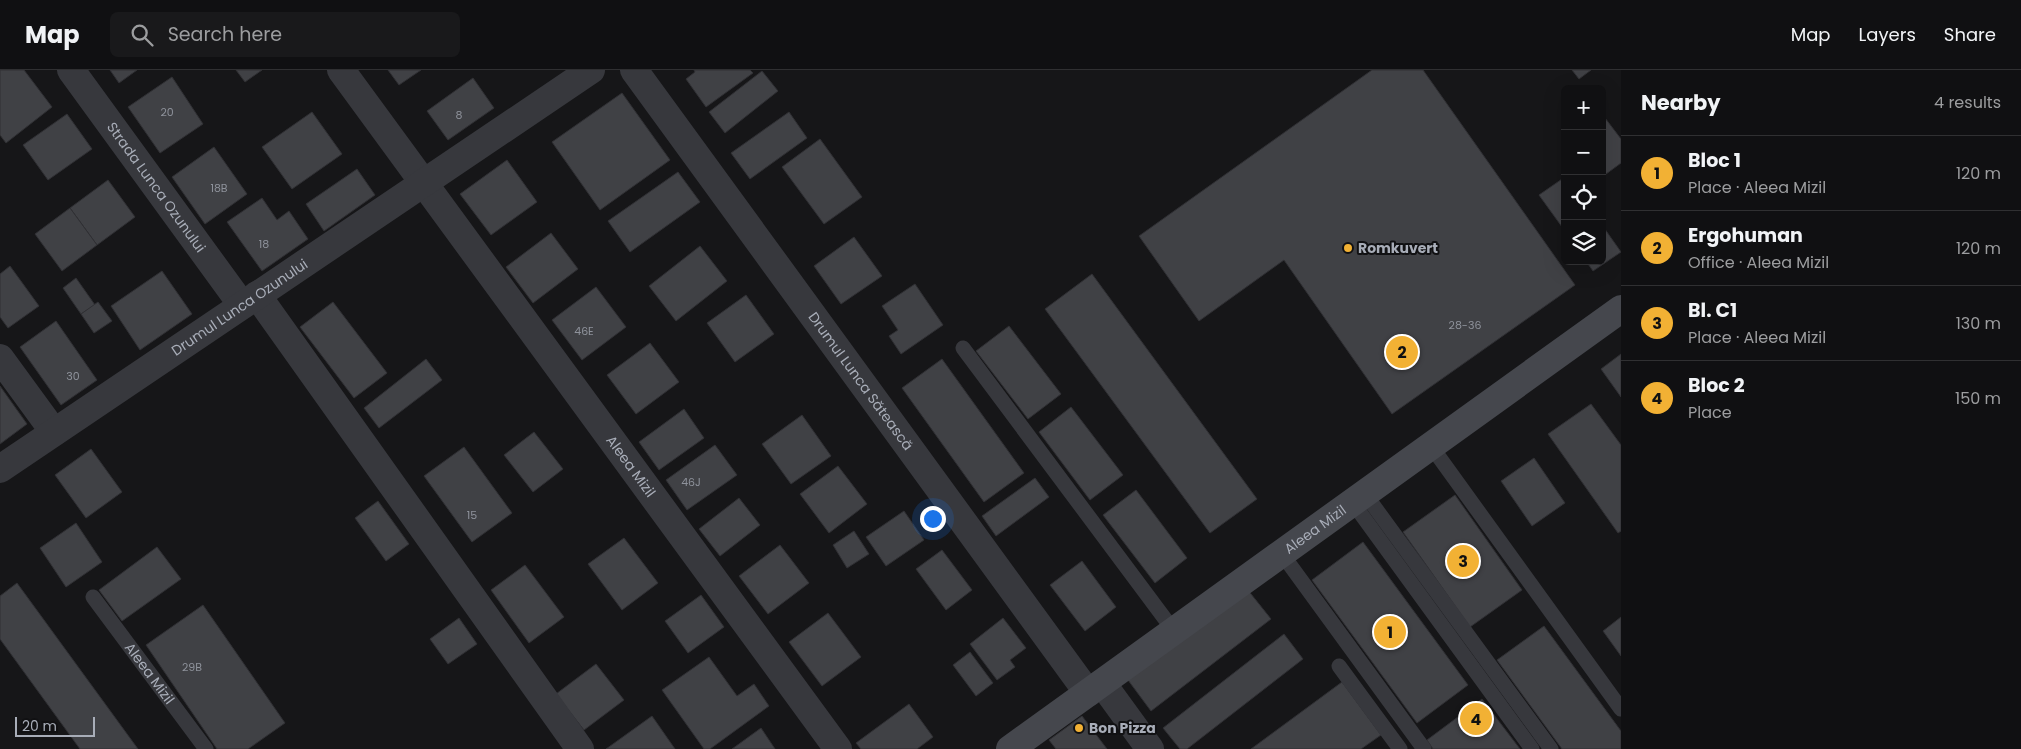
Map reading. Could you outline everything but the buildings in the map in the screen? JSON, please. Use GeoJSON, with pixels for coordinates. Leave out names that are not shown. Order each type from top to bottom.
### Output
{"type":"FeatureCollection","features":[{"type":"Feature","properties":{"kind":"street","name":"Strada Lunca Ozunului"},"geometry":{"type":"LineString","coordinates":[[71,70],[249,300],[580,749]]}},
{"type":"Feature","properties":{"kind":"street"},"geometry":{"type":"LineString","coordinates":[[341,70],[423,183]]}},
{"type":"Feature","properties":{"kind":"street","name":"Drumul Lunca Ozunului"},"geometry":{"type":"LineString","coordinates":[[0,469],[591,70]]}},
{"type":"Feature","properties":{"kind":"street","name":"Drumul Lunca Sătească"},"geometry":{"type":"LineString","coordinates":[[634,70],[1095,688],[1150,749]]}},
{"type":"Feature","properties":{"kind":"street","name":"Aleea Mizil"},"geometry":{"type":"LineString","coordinates":[[423,183],[838,749]]}},
{"type":"Feature","properties":{"kind":"street","name":"Aleea Mizil"},"geometry":{"type":"LineString","coordinates":[[1010,749],[1621,309]]}},
{"type":"Feature","properties":{"kind":"street"},"geometry":{"type":"LineString","coordinates":[[0,358],[54,432]]}},
{"type":"Feature","properties":{"kind":"lane"},"geometry":{"type":"LineString","coordinates":[[963,348],[1174,631]]}},
{"type":"Feature","properties":{"kind":"lane"},"geometry":{"type":"LineString","coordinates":[[1431,446],[1621,709]]}},
{"type":"Feature","properties":{"kind":"lane"},"geometry":{"type":"LineString","coordinates":[[1359,498],[1532,749]]}},
{"type":"Feature","properties":{"kind":"lane"},"geometry":{"type":"LineString","coordinates":[[1359,498],[1550,749]]}},
{"type":"Feature","properties":{"kind":"lane"},"geometry":{"type":"LineString","coordinates":[[1282,554],[1424,749]]}},
{"type":"Feature","properties":{"kind":"lane","name":"Aleea Mizil"},"geometry":{"type":"LineString","coordinates":[[93,596],[206,749]]}},
{"type":"Feature","properties":{"kind":"lane"},"geometry":{"type":"LineString","coordinates":[[1339,666],[1397,748]]}},
{"type":"Feature","properties":{"kind":"place","name":"Romkuvert"},"geometry":{"type":"Point","coordinates":[1348,248]}},
{"type":"Feature","properties":{"kind":"place","name":"Ergohuman"},"geometry":{"type":"Point","coordinates":[1402,352]}},
{"type":"Feature","properties":{"kind":"place","name":"Bl. C1"},"geometry":{"type":"Point","coordinates":[1463,561]}},
{"type":"Feature","properties":{"kind":"place","name":"Bloc 1"},"geometry":{"type":"Point","coordinates":[1390,632]}},
{"type":"Feature","properties":{"kind":"place","name":"Bloc 2"},"geometry":{"type":"Point","coordinates":[1476,719]}},
{"type":"Feature","properties":{"kind":"place","name":"Bon Pizza"},"geometry":{"type":"Point","coordinates":[1079,728]}}]}
